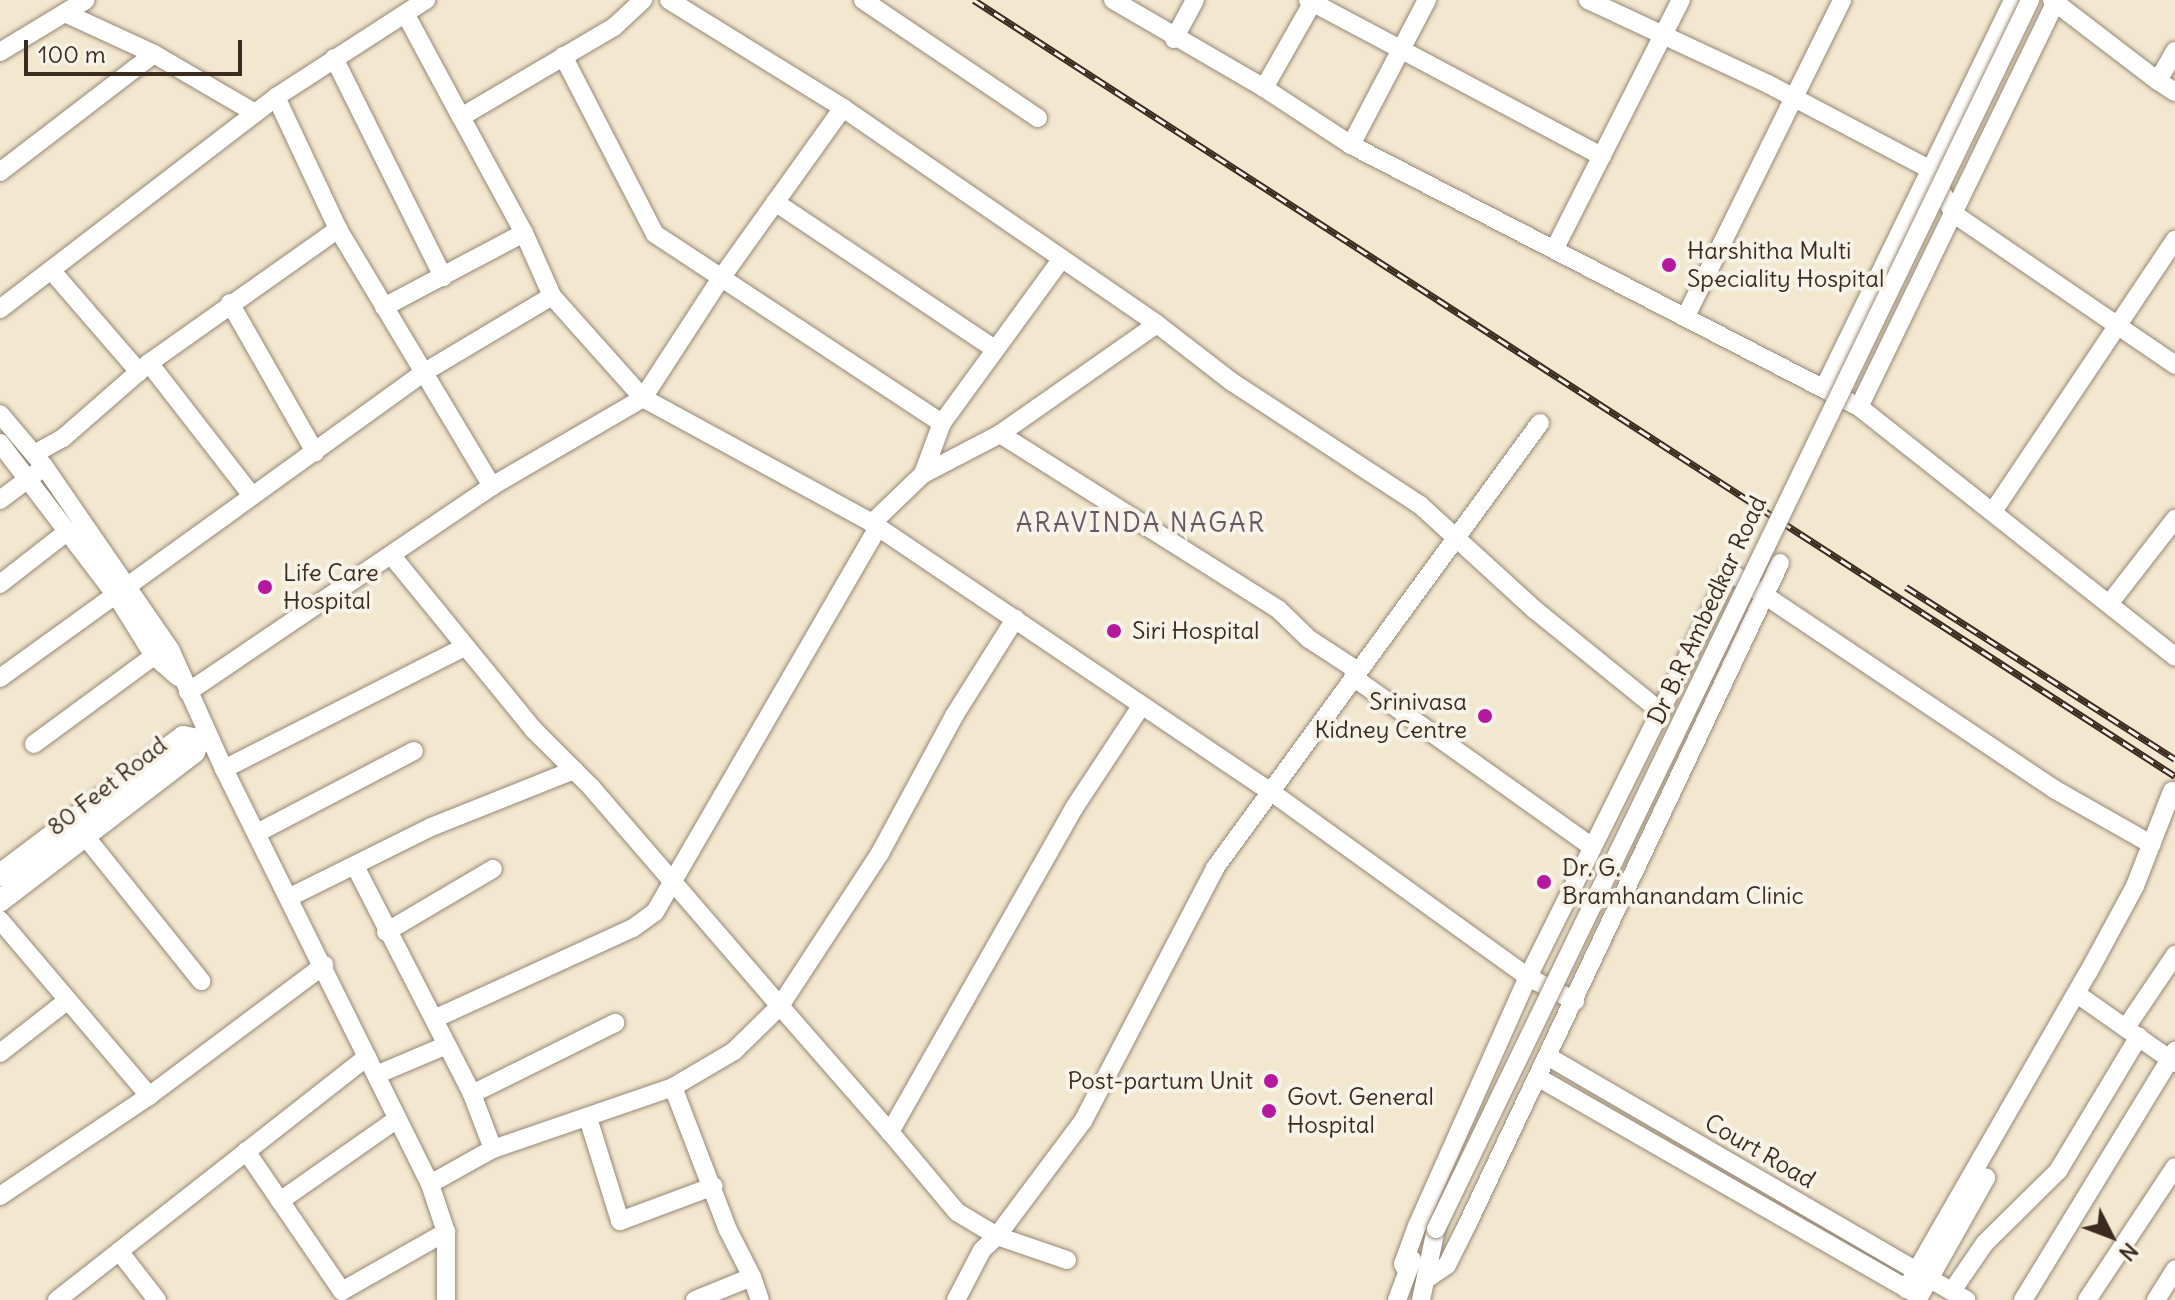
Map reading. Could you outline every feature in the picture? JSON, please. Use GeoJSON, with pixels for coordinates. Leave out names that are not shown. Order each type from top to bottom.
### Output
{"type":"FeatureCollection","features":[{"type":"Feature","properties":{"kind":"main road","name":"80 Feet Road"},"geometry":{"type":"LineString","coordinates":[[0,875],[183,737],[203,737]]}},
{"type":"Feature","properties":{"kind":"main road","name":"80 Feet Road"},"geometry":{"type":"LineString","coordinates":[[0,901],[194,752],[203,737]]}},
{"type":"Feature","properties":{"kind":"street"},"geometry":{"type":"LineString","coordinates":[[0,52],[86,0]]}},
{"type":"Feature","properties":{"kind":"street"},"geometry":{"type":"LineString","coordinates":[[0,309],[276,97],[426,0]]}},
{"type":"Feature","properties":{"kind":"street"},"geometry":{"type":"LineString","coordinates":[[461,117],[614,27],[643,0]]}},
{"type":"Feature","properties":{"kind":"street"},"geometry":{"type":"LineString","coordinates":[[669,0],[843,108],[1157,324],[1258,400],[1420,505],[1535,610],[1661,712]]}},
{"type":"Feature","properties":{"kind":"street"},"geometry":{"type":"LineString","coordinates":[[863,0],[1038,118]]}},
{"type":"Feature","properties":{"kind":"street"},"geometry":{"type":"LineString","coordinates":[[1113,0],[1174,39],[1264,88],[1351,145],[1687,314],[1859,407],[1994,510],[2175,657]]}},
{"type":"Feature","properties":{"kind":"street"},"geometry":{"type":"LineString","coordinates":[[1174,39],[1195,0]]}},
{"type":"Feature","properties":{"kind":"street"},"geometry":{"type":"LineString","coordinates":[[1351,145],[1427,0]]}},
{"type":"Feature","properties":{"kind":"street"},"geometry":{"type":"LineString","coordinates":[[1588,0],[1793,98],[1929,169],[1954,214],[2118,322],[2175,365]]}},
{"type":"Feature","properties":{"kind":"street"},"geometry":{"type":"LineString","coordinates":[[1555,248],[1681,0]]}},
{"type":"Feature","properties":{"kind":"street"},"geometry":{"type":"LineString","coordinates":[[1687,314],[1842,0]]}},
{"type":"Feature","properties":{"kind":"street"},"geometry":{"type":"LineString","coordinates":[[1824,388],[2013,0]]}},
{"type":"Feature","properties":{"kind":"street","name":"Dr B.R Ambedkar Road"},"geometry":{"type":"LineString","coordinates":[[1397,1300],[1407,1271],[1434,1236],[2030,0]]}},
{"type":"Feature","properties":{"kind":"street"},"geometry":{"type":"LineString","coordinates":[[1264,88],[1312,1],[1602,156]]}},
{"type":"Feature","properties":{"kind":"street"},"geometry":{"type":"LineString","coordinates":[[1859,407],[2055,1],[2175,92]]}},
{"type":"Feature","properties":{"kind":"street"},"geometry":{"type":"LineString","coordinates":[[65,13],[154,54],[255,113]]}},
{"type":"Feature","properties":{"kind":"street"},"geometry":{"type":"LineString","coordinates":[[406,15],[524,233],[552,296],[643,398],[875,525],[1270,791],[1528,977],[1575,1001]]}},
{"type":"Feature","properties":{"kind":"street"},"geometry":{"type":"LineString","coordinates":[[2158,81],[2175,51]]}},
{"type":"Feature","properties":{"kind":"street"},"geometry":{"type":"LineString","coordinates":[[0,172],[154,54]]}},
{"type":"Feature","properties":{"kind":"street"},"geometry":{"type":"LineString","coordinates":[[563,56],[644,220],[719,281],[942,423]]}},
{"type":"Feature","properties":{"kind":"street"},"geometry":{"type":"LineString","coordinates":[[334,58],[443,277]]}},
{"type":"Feature","properties":{"kind":"street"},"geometry":{"type":"LineString","coordinates":[[276,97],[338,229],[492,486]]}},
{"type":"Feature","properties":{"kind":"street"},"geometry":{"type":"LineString","coordinates":[[184,686],[392,556],[492,486],[643,398],[719,281],[843,108]]}},
{"type":"Feature","properties":{"kind":"street"},"geometry":{"type":"LineString","coordinates":[[775,202],[993,348]]}},
{"type":"Feature","properties":{"kind":"street"},"geometry":{"type":"LineString","coordinates":[[0,500],[29,478],[39,460],[144,367],[338,229]]}},
{"type":"Feature","properties":{"kind":"street"},"geometry":{"type":"LineString","coordinates":[[384,307],[524,233]]}},
{"type":"Feature","properties":{"kind":"street"},"geometry":{"type":"LineString","coordinates":[[1994,510],[2175,240]]}},
{"type":"Feature","properties":{"kind":"street"},"geometry":{"type":"LineString","coordinates":[[923,474],[942,423],[993,348],[1061,260]]}},
{"type":"Feature","properties":{"kind":"street"},"geometry":{"type":"LineString","coordinates":[[51,270],[144,367],[252,496]]}},
{"type":"Feature","properties":{"kind":"street"},"geometry":{"type":"LineString","coordinates":[[0,678],[423,373],[552,296]]}},
{"type":"Feature","properties":{"kind":"street"},"geometry":{"type":"LineString","coordinates":[[230,303],[315,452]]}},
{"type":"Feature","properties":{"kind":"street"},"geometry":{"type":"LineString","coordinates":[[434,1019],[633,928],[655,912],[673,886],[875,525],[923,474],[1000,434],[1157,324]]}},
{"type":"Feature","properties":{"kind":"street"},"geometry":{"type":"LineString","coordinates":[[0,414],[39,460],[122,590],[154,656],[184,686]]}},
{"type":"Feature","properties":{"kind":"street"},"geometry":{"type":"LineString","coordinates":[[956,1300],[982,1250],[997,1236],[1083,1121],[1174,938],[1270,791],[1540,423]]}},
{"type":"Feature","properties":{"kind":"street"},"geometry":{"type":"LineString","coordinates":[[1000,434],[1278,609],[1309,639],[1355,674],[1591,846]]}},
{"type":"Feature","properties":{"kind":"street"},"geometry":{"type":"LineString","coordinates":[[0,443],[68,531],[170,649],[203,737],[224,769],[290,897],[430,1184],[446,1232],[446,1300]]}},
{"type":"Feature","properties":{"kind":"street"},"geometry":{"type":"LineString","coordinates":[[2109,604],[2175,519]]}},
{"type":"Feature","properties":{"kind":"street"},"geometry":{"type":"LineString","coordinates":[[0,584],[68,531]]}},
{"type":"Feature","properties":{"kind":"street"},"geometry":{"type":"LineString","coordinates":[[392,556],[464,647],[957,1212],[997,1236],[1067,1260]]}},
{"type":"Feature","properties":{"kind":"street"},"geometry":{"type":"LineString","coordinates":[[1428,1278],[1447,1265],[1549,1057],[1780,563]]}},
{"type":"Feature","properties":{"kind":"street"},"geometry":{"type":"LineString","coordinates":[[1407,1271],[1403,1264],[1417,1226],[1528,977],[1730,572],[1767,592],[2054,789],[2151,844]]}},
{"type":"Feature","properties":{"kind":"street"},"geometry":{"type":"LineString","coordinates":[[430,1184],[493,1149],[673,1087],[734,1051],[780,1006],[880,853],[954,716],[1015,619]]}},
{"type":"Feature","properties":{"kind":"street"},"geometry":{"type":"LineString","coordinates":[[224,769],[464,647]]}},
{"type":"Feature","properties":{"kind":"street"},"geometry":{"type":"LineString","coordinates":[[34,744],[154,656]]}},
{"type":"Feature","properties":{"kind":"street"},"geometry":{"type":"LineString","coordinates":[[890,1132],[1074,808],[1142,705]]}},
{"type":"Feature","properties":{"kind":"street"},"geometry":{"type":"LineString","coordinates":[[257,833],[414,751]]}},
{"type":"Feature","properties":{"kind":"street"},"geometry":{"type":"LineString","coordinates":[[290,897],[431,827],[574,770]]}},
{"type":"Feature","properties":{"kind":"street"},"geometry":{"type":"LineString","coordinates":[[2081,996],[2135,886],[2172,791]]}},
{"type":"Feature","properties":{"kind":"street"},"geometry":{"type":"LineString","coordinates":[[1917,1295],[1925,1273],[2143,891],[2173,825]]}},
{"type":"Feature","properties":{"kind":"street"},"geometry":{"type":"LineString","coordinates":[[85,836],[201,981]]}},
{"type":"Feature","properties":{"kind":"street"},"geometry":{"type":"LineString","coordinates":[[355,866],[386,932],[472,1094],[493,1149]]}},
{"type":"Feature","properties":{"kind":"street"},"geometry":{"type":"LineString","coordinates":[[386,932],[493,869]]}},
{"type":"Feature","properties":{"kind":"street"},"geometry":{"type":"LineString","coordinates":[[0,920],[149,1096]]}},
{"type":"Feature","properties":{"kind":"street"},"geometry":{"type":"LineString","coordinates":[[1959,1295],[1985,1243],[2028,1206],[2058,1171],[2175,955]]}},
{"type":"Feature","properties":{"kind":"street"},"geometry":{"type":"LineString","coordinates":[[0,1196],[149,1096],[324,965]]}},
{"type":"Feature","properties":{"kind":"street"},"geometry":{"type":"LineString","coordinates":[[2023,1300],[2173,1058],[2081,996]]}},
{"type":"Feature","properties":{"kind":"street"},"geometry":{"type":"LineString","coordinates":[[0,1053],[68,1000]]}},
{"type":"Feature","properties":{"kind":"street"},"geometry":{"type":"LineString","coordinates":[[472,1094],[615,1023]]}},
{"type":"Feature","properties":{"kind":"street"},"geometry":{"type":"LineString","coordinates":[[376,1075],[447,1045]]}},
{"type":"Feature","properties":{"kind":"street"},"geometry":{"type":"LineString","coordinates":[[57,1300],[367,1057]]}},
{"type":"Feature","properties":{"kind":"street","name":"Court Road"},"geometry":{"type":"LineString","coordinates":[[1549,1057],[1959,1295]]}},
{"type":"Feature","properties":{"kind":"street","name":"Court Road"},"geometry":{"type":"LineString","coordinates":[[1539,1078],[1917,1295]]}},
{"type":"Feature","properties":{"kind":"street"},"geometry":{"type":"LineString","coordinates":[[673,1087],[714,1186],[728,1230],[760,1300]]}},
{"type":"Feature","properties":{"kind":"street"},"geometry":{"type":"LineString","coordinates":[[588,1118],[620,1221],[714,1186]]}},
{"type":"Feature","properties":{"kind":"street"},"geometry":{"type":"LineString","coordinates":[[280,1201],[397,1119]]}},
{"type":"Feature","properties":{"kind":"street"},"geometry":{"type":"LineString","coordinates":[[246,1151],[345,1296],[446,1232]]}},
{"type":"Feature","properties":{"kind":"street"},"geometry":{"type":"LineString","coordinates":[[2087,1300],[2175,1167]]}},
{"type":"Feature","properties":{"kind":"street","name":"Dr B.R Ambedkar Road"},"geometry":{"type":"LineString","coordinates":[[1421,1300],[1428,1278],[1434,1236]]}},
{"type":"Feature","properties":{"kind":"street"},"geometry":{"type":"LineString","coordinates":[[119,1251],[157,1300]]}},
{"type":"Feature","properties":{"kind":"street"},"geometry":{"type":"LineString","coordinates":[[2156,1300],[2175,1270]]}},
{"type":"Feature","properties":{"kind":"street"},"geometry":{"type":"LineString","coordinates":[[695,1300],[752,1277]]}},
{"type":"Feature","properties":{"kind":"railway"},"geometry":{"type":"LineString","coordinates":[[974,0],[2175,776]]}},
{"type":"Feature","properties":{"kind":"railway"},"geometry":{"type":"LineString","coordinates":[[1906,587],[2175,759]]}},
{"type":"Feature","properties":{"kind":"place","name":"Harshitha Multi Speciality Hospital"},"geometry":{"type":"Point","coordinates":[1669,265]}},
{"type":"Feature","properties":{"kind":"place","name":"Life Care Hospital"},"geometry":{"type":"Point","coordinates":[265,587]}},
{"type":"Feature","properties":{"kind":"place","name":"Siri Hospital"},"geometry":{"type":"Point","coordinates":[1114,631]}},
{"type":"Feature","properties":{"kind":"place","name":"Srinivasa Kidney Centre"},"geometry":{"type":"Point","coordinates":[1485,716]}},
{"type":"Feature","properties":{"kind":"place","name":"Dr. G. Bramhanandam Clinic"},"geometry":{"type":"Point","coordinates":[1544,882]}},
{"type":"Feature","properties":{"kind":"place","name":"Post-partum Unit"},"geometry":{"type":"Point","coordinates":[1271,1081]}},
{"type":"Feature","properties":{"kind":"place","name":"Govt. General Hospital"},"geometry":{"type":"Point","coordinates":[1269,1111]}},
{"type":"Feature","properties":{"kind":"district","name":"ARAVINDA NAGAR"},"geometry":{"type":"Point","coordinates":[1141,523]}}]}
